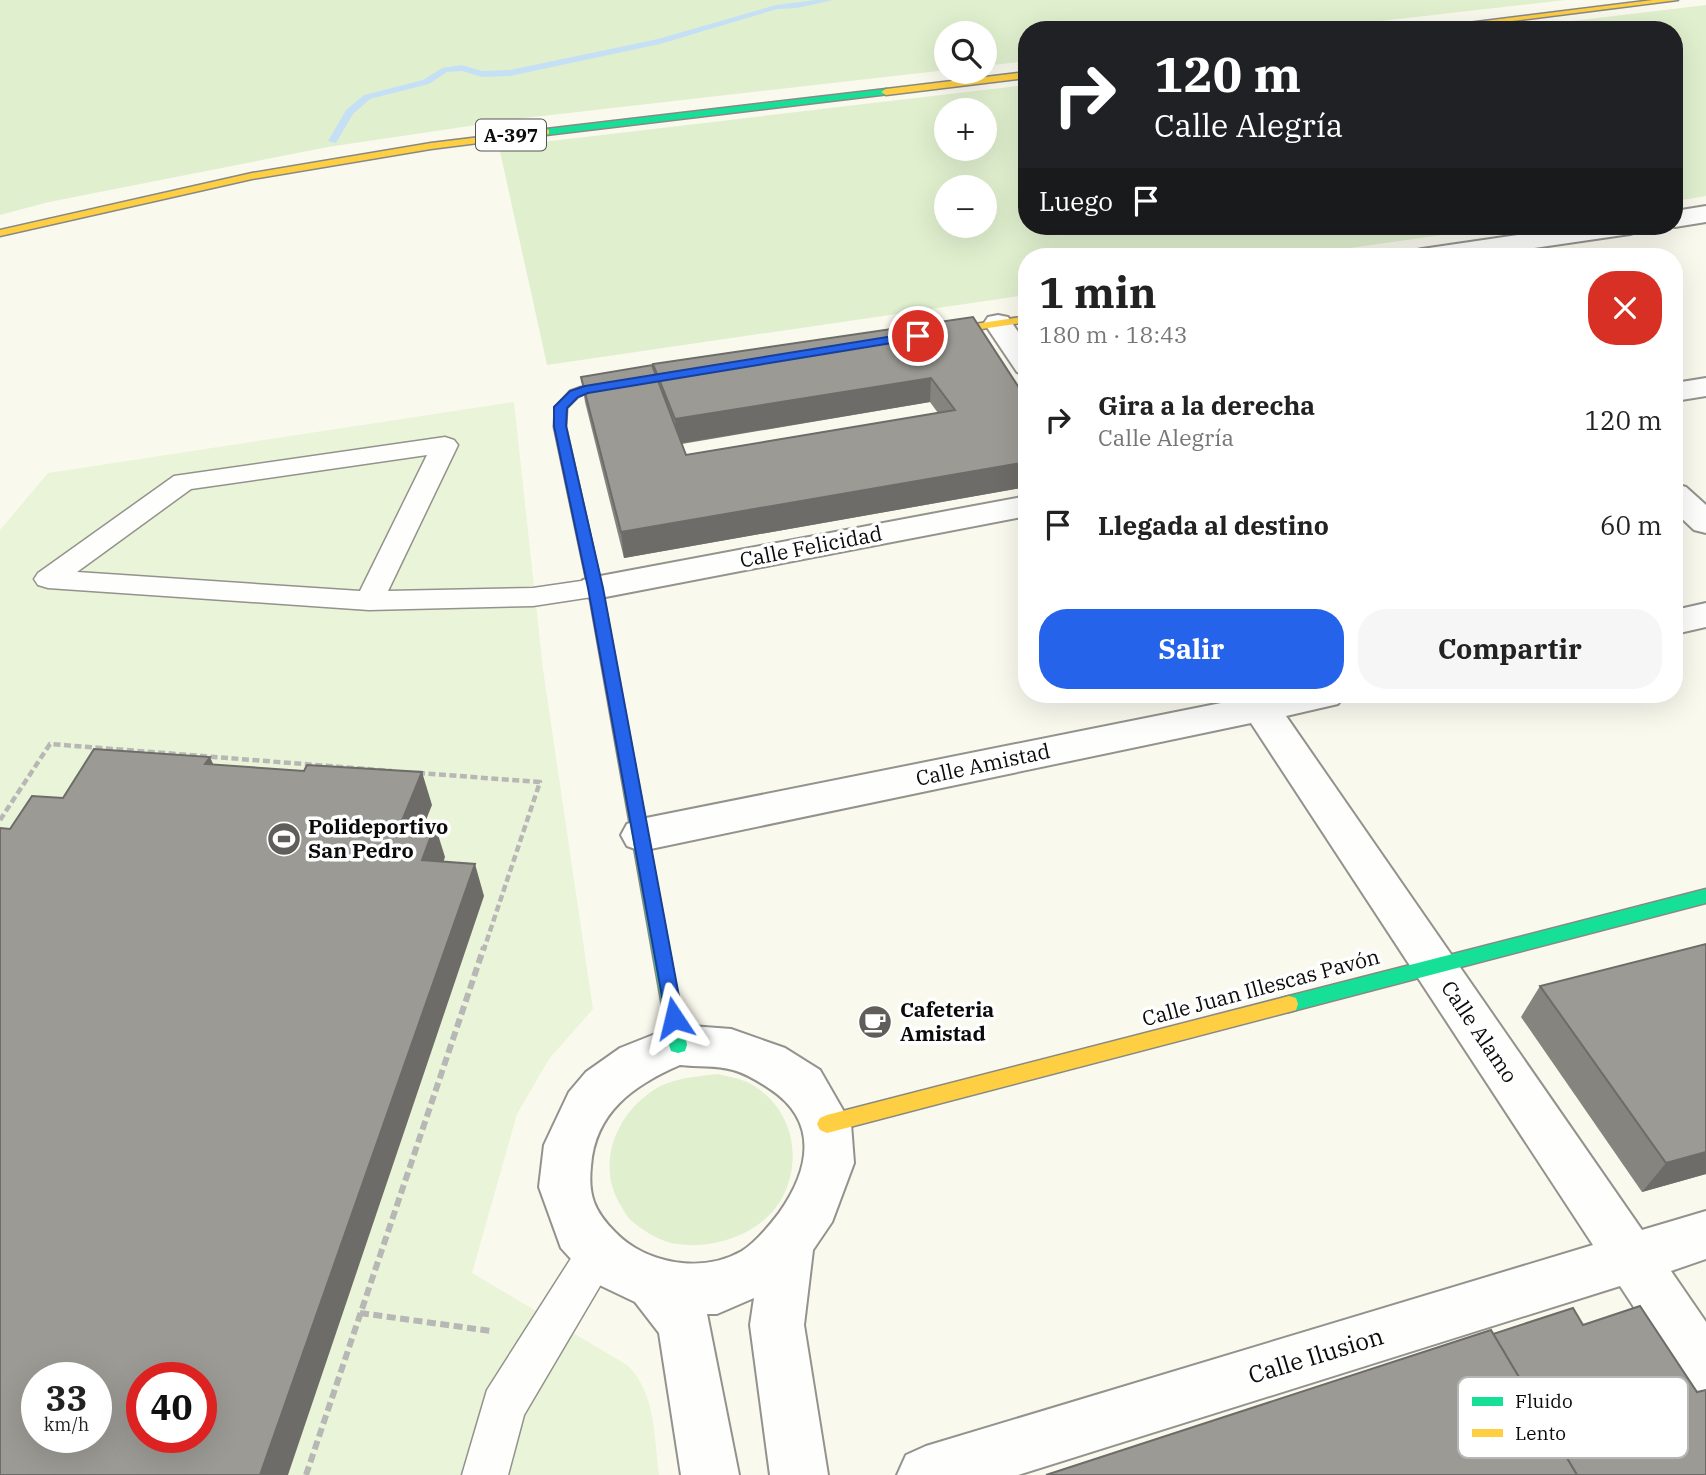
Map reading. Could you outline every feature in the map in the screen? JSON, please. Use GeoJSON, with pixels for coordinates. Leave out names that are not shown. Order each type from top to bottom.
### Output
{"type":"FeatureCollection","features":[{"type":"Feature","properties":{"kind":"main road"},"geometry":{"type":"LineString","coordinates":[[1493,21],[1674,0]]}},
{"type":"Feature","properties":{"kind":"main road","name":"A-397"},"geometry":{"type":"LineString","coordinates":[[0,233],[239,178],[431,146],[1018,76]]}},
{"type":"Feature","properties":{"kind":"main road"},"geometry":{"type":"LineString","coordinates":[[915,336],[1018,320]]}},
{"type":"Feature","properties":{"kind":"main road"},"geometry":{"type":"LineString","coordinates":[[654,378],[585,390],[566,400],[561,407],[560,426],[595,588],[678,1045]]}},
{"type":"Feature","properties":{"kind":"main road","name":"Calle Juan Illescas Pavón"},"geometry":{"type":"LineString","coordinates":[[827,1124],[1706,896]]}},
{"type":"Feature","properties":{"kind":"street"},"geometry":{"type":"LineString","coordinates":[[1683,218],[1706,214]]}},
{"type":"Feature","properties":{"kind":"street"},"geometry":{"type":"LineString","coordinates":[[1482,248],[1570,235]]}},
{"type":"Feature","properties":{"kind":"street"},"geometry":{"type":"LineString","coordinates":[[998,323],[1018,353]]}},
{"type":"Feature","properties":{"kind":"street"},"geometry":{"type":"LineString","coordinates":[[1683,391],[1706,387]]}},
{"type":"Feature","properties":{"kind":"street"},"geometry":{"type":"LineString","coordinates":[[1683,501],[1706,523]]}},
{"type":"Feature","properties":{"kind":"street","name":"Calle Felicidad"},"geometry":{"type":"LineString","coordinates":[[595,588],[1018,508]]}},
{"type":"Feature","properties":{"kind":"street"},"geometry":{"type":"LineString","coordinates":[[1683,620],[1706,615]]}},
{"type":"Feature","properties":{"kind":"street","name":"Calle Amistad"},"geometry":{"type":"LineString","coordinates":[[641,835],[1248,703]]}},
{"type":"Feature","properties":{"kind":"street","name":"Calle Alamo"},"geometry":{"type":"LineString","coordinates":[[1258,703],[1706,1369]]}},
{"type":"Feature","properties":{"kind":"street"},"geometry":{"type":"LineString","coordinates":[[678,1045],[731,1049],[768,1062],[803,1085],[827,1124],[829,1163],[814,1205],[788,1243],[761,1268],[717,1288],[683,1289],[654,1283],[609,1263],[579,1231],[564,1186],[568,1145],[586,1107],[603,1087],[637,1062],[678,1045]]}},
{"type":"Feature","properties":{"kind":"street","name":"Calle Ilusion"},"geometry":{"type":"LineString","coordinates":[[926,1475],[1706,1235]]}},
{"type":"Feature","properties":{"kind":"street"},"geometry":{"type":"LineString","coordinates":[[788,1243],[776,1325],[799,1475]]}},
{"type":"Feature","properties":{"kind":"street"},"geometry":{"type":"LineString","coordinates":[[654,1283],[684,1322],[710,1475]]}},
{"type":"Feature","properties":{"kind":"lane"},"geometry":{"type":"LineString","coordinates":[[369,601],[445,445],[183,482],[48,579],[369,601],[533,597],[595,588]]}},
{"type":"Feature","properties":{"kind":"lane"},"geometry":{"type":"LineString","coordinates":[[485,1475],[503,1406],[598,1252]]}},
{"type":"Feature","properties":{"kind":"path"},"geometry":{"type":"LineString","coordinates":[[0,820],[50,744],[540,782],[306,1475]]}},
{"type":"Feature","properties":{"kind":"path"},"geometry":{"type":"LineString","coordinates":[[360,1313],[502,1332]]}},
{"type":"Feature","properties":{"kind":"green space"},"geometry":{"type":"Polygon","coordinates":[[[0,0],[1566,0],[1380,21],[1018,21],[1018,62],[997,65],[997,21],[934,21],[934,71],[516,119],[328,147],[49,202],[0,215],[0,0]]]}},
{"type":"Feature","properties":{"kind":"green space"},"geometry":{"type":"Polygon","coordinates":[[[1706,5],[1706,196],[1683,200],[1683,21],[1572,21],[1706,5]]]}},
{"type":"Feature","properties":{"kind":"green space"},"geometry":{"type":"Polygon","coordinates":[[[1018,86],[1018,235],[1441,235],[1351,248],[1018,248],[1018,296],[547,365],[499,147],[1018,86]]]}},
{"type":"Feature","properties":{"kind":"green space","name":"Polideportivo San Pedro"},"geometry":{"type":"Polygon","coordinates":[[[514,402],[543,669],[593,1009],[549,1059],[517,1114],[472,1273],[627,1365],[644,1388],[649,1402],[659,1475],[0,1475],[0,530],[48,473],[514,402]]]}},
{"type":"Feature","properties":{"kind":"green space"},"geometry":{"type":"Polygon","coordinates":[[[718,1074],[749,1083],[763,1092],[783,1116],[789,1130],[793,1161],[785,1192],[766,1218],[739,1235],[708,1244],[677,1244],[665,1241],[649,1234],[632,1221],[621,1206],[610,1176],[612,1146],[626,1117],[648,1094],[681,1079],[718,1074]]]}},
{"type":"Feature","properties":{"kind":"building"},"geometry":{"type":"Polygon","coordinates":[[[973,317],[1018,386],[1018,464],[621,532],[581,377],[652,365],[686,455],[955,410],[931,378],[675,419],[653,364],[973,317]]]}},
{"type":"Feature","properties":{"kind":"building"},"geometry":{"type":"Polygon","coordinates":[[[94,749],[210,757],[205,764],[304,771],[307,765],[422,772],[401,823],[435,825],[422,860],[475,864],[260,1475],[0,1475],[0,828],[10,829],[32,796],[63,798],[94,749]]]}},
{"type":"Feature","properties":{"kind":"building"},"geometry":{"type":"Polygon","coordinates":[[[1706,944],[1706,1152],[1666,1163],[1540,986],[1706,944]]]}},
{"type":"Feature","properties":{"kind":"building"},"geometry":{"type":"Polygon","coordinates":[[[1640,1306],[1687,1377],[1519,1377],[1493,1334],[1573,1308],[1583,1325],[1640,1306]]]}},
{"type":"Feature","properties":{"kind":"building"},"geometry":{"type":"Polygon","coordinates":[[[1491,1330],[1519,1377],[1458,1377],[1458,1458],[1567,1458],[1577,1475],[1046,1475],[1491,1330]]]}},
{"type":"Feature","properties":{"kind":"building"},"geometry":{"type":"Polygon","coordinates":[[[1688,1378],[1697,1392],[1706,1390],[1706,1475],[1577,1475],[1567,1458],[1688,1458],[1688,1378]]]}},
{"type":"Feature","properties":{"kind":"waterway"},"geometry":{"type":"LineString","coordinates":[[333,141],[349,112],[367,97],[426,82],[445,70],[462,68],[482,74],[510,73],[660,41],[776,7],[829,0]]}},
{"type":"Feature","properties":{"kind":"traffic: fast"},"geometry":{"type":"LineString","coordinates":[[546,132],[886,92]]}},
{"type":"Feature","properties":{"kind":"traffic: fast"},"geometry":{"type":"LineString","coordinates":[[634,382],[574,394],[561,407],[560,427],[595,588],[678,1045]]}},
{"type":"Feature","properties":{"kind":"traffic: fast"},"geometry":{"type":"LineString","coordinates":[[1289,1004],[1706,896]]}},
{"type":"Feature","properties":{"kind":"traffic: slow"},"geometry":{"type":"LineString","coordinates":[[1493,21],[1674,0]]}},
{"type":"Feature","properties":{"kind":"traffic: slow"},"geometry":{"type":"LineString","coordinates":[[886,92],[1018,76]]}},
{"type":"Feature","properties":{"kind":"traffic: slow"},"geometry":{"type":"LineString","coordinates":[[0,233],[252,176],[431,146],[546,132]]}},
{"type":"Feature","properties":{"kind":"traffic: slow"},"geometry":{"type":"LineString","coordinates":[[929,334],[1018,320]]}},
{"type":"Feature","properties":{"kind":"traffic: slow"},"geometry":{"type":"LineString","coordinates":[[827,1124],[1289,1004]]}},
{"type":"Feature","properties":{"kind":"place","name":"Polideportivo San Pedro"},"geometry":{"type":"Point","coordinates":[284,839]}},
{"type":"Feature","properties":{"kind":"place","name":"Cafeteria Amistad"},"geometry":{"type":"Point","coordinates":[875,1022]}},
{"type":"Feature","properties":{"kind":"route"},"geometry":{"type":"LineString","coordinates":[[674,1018],[595,588],[560,426],[561,407],[574,394],[585,390],[918,336]]}}]}
